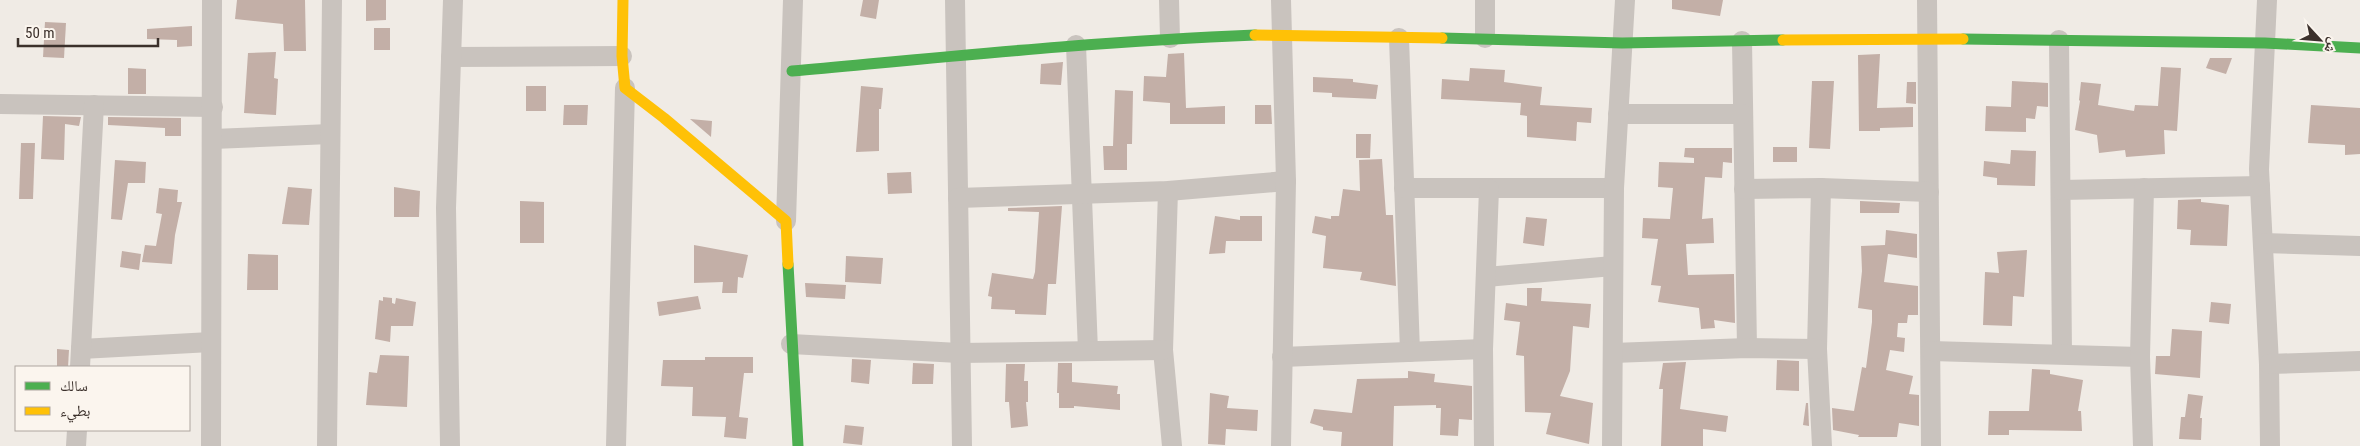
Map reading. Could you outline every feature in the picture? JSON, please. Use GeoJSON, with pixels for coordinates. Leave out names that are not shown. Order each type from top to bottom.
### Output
{"type":"FeatureCollection","features":[{"type":"Feature","properties":{"kind":"street"},"geometry":{"type":"LineString","coordinates":[[211,446],[212,0]]}},
{"type":"Feature","properties":{"kind":"street"},"geometry":{"type":"LineString","coordinates":[[327,446],[332,0]]}},
{"type":"Feature","properties":{"kind":"street"},"geometry":{"type":"LineString","coordinates":[[450,446],[446,208],[453,0]]}},
{"type":"Feature","properties":{"kind":"street"},"geometry":{"type":"LineString","coordinates":[[616,446],[625,88],[622,56],[622,0]]}},
{"type":"Feature","properties":{"kind":"street"},"geometry":{"type":"LineString","coordinates":[[793,0],[786,221],[798,446]]}},
{"type":"Feature","properties":{"kind":"street"},"geometry":{"type":"LineString","coordinates":[[955,0],[959,353],[962,446]]}},
{"type":"Feature","properties":{"kind":"street"},"geometry":{"type":"LineString","coordinates":[[1169,0],[1170,38]]}},
{"type":"Feature","properties":{"kind":"street"},"geometry":{"type":"LineString","coordinates":[[1281,0],[1286,180],[1281,446]]}},
{"type":"Feature","properties":{"kind":"street"},"geometry":{"type":"LineString","coordinates":[[1485,0],[1485,38]]}},
{"type":"Feature","properties":{"kind":"street"},"geometry":{"type":"LineString","coordinates":[[1612,446],[1614,188],[1625,0]]}},
{"type":"Feature","properties":{"kind":"street"},"geometry":{"type":"LineString","coordinates":[[1927,0],[1931,446]]}},
{"type":"Feature","properties":{"kind":"street"},"geometry":{"type":"LineString","coordinates":[[2268,0],[2260,186],[2269,364],[2270,446]]}},
{"type":"Feature","properties":{"kind":"street"},"geometry":{"type":"LineString","coordinates":[[792,71],[1076,45],[1170,38],[1281,34],[1622,43],[1928,38],[2265,43],[2360,48]]}},
{"type":"Feature","properties":{"kind":"street"},"geometry":{"type":"LineString","coordinates":[[1400,38],[1410,352]]}},
{"type":"Feature","properties":{"kind":"street"},"geometry":{"type":"LineString","coordinates":[[2059,40],[2062,354]]}},
{"type":"Feature","properties":{"kind":"street"},"geometry":{"type":"LineString","coordinates":[[1742,41],[1747,348]]}},
{"type":"Feature","properties":{"kind":"street"},"geometry":{"type":"LineString","coordinates":[[1076,45],[1088,351]]}},
{"type":"Feature","properties":{"kind":"street"},"geometry":{"type":"LineString","coordinates":[[451,57],[622,56]]}},
{"type":"Feature","properties":{"kind":"street"},"geometry":{"type":"LineString","coordinates":[[625,88],[664,118],[786,221]]}},
{"type":"Feature","properties":{"kind":"street"},"geometry":{"type":"LineString","coordinates":[[0,104],[213,107]]}},
{"type":"Feature","properties":{"kind":"street"},"geometry":{"type":"LineString","coordinates":[[94,105],[81,358],[211,342]]}},
{"type":"Feature","properties":{"kind":"street"},"geometry":{"type":"LineString","coordinates":[[1618,114],[1743,114]]}},
{"type":"Feature","properties":{"kind":"street"},"geometry":{"type":"LineString","coordinates":[[213,139],[330,134]]}},
{"type":"Feature","properties":{"kind":"street"},"geometry":{"type":"LineString","coordinates":[[958,198],[1168,191],[1286,180]]}},
{"type":"Feature","properties":{"kind":"street"},"geometry":{"type":"LineString","coordinates":[[2061,190],[2260,186]]}},
{"type":"Feature","properties":{"kind":"street"},"geometry":{"type":"LineString","coordinates":[[1404,188],[1614,188]]}},
{"type":"Feature","properties":{"kind":"street"},"geometry":{"type":"LineString","coordinates":[[1744,189],[1821,188],[1929,192]]}},
{"type":"Feature","properties":{"kind":"street"},"geometry":{"type":"LineString","coordinates":[[1821,188],[1817,348],[1822,446]]}},
{"type":"Feature","properties":{"kind":"street"},"geometry":{"type":"LineString","coordinates":[[2143,446],[2140,356],[2144,188]]}},
{"type":"Feature","properties":{"kind":"street"},"geometry":{"type":"LineString","coordinates":[[1484,446],[1483,349],[1489,189]]}},
{"type":"Feature","properties":{"kind":"street"},"geometry":{"type":"LineString","coordinates":[[1168,191],[1163,350],[1172,446]]}},
{"type":"Feature","properties":{"kind":"street"},"geometry":{"type":"LineString","coordinates":[[2263,244],[2360,246]]}},
{"type":"Feature","properties":{"kind":"street"},"geometry":{"type":"LineString","coordinates":[[1486,277],[1614,266]]}},
{"type":"Feature","properties":{"kind":"street"},"geometry":{"type":"LineString","coordinates":[[792,344],[959,353],[1163,350]]}},
{"type":"Feature","properties":{"kind":"street"},"geometry":{"type":"LineString","coordinates":[[1613,353],[1747,348],[1817,348]]}},
{"type":"Feature","properties":{"kind":"street"},"geometry":{"type":"LineString","coordinates":[[1282,357],[1483,349]]}},
{"type":"Feature","properties":{"kind":"street"},"geometry":{"type":"LineString","coordinates":[[1931,351],[2140,356]]}},
{"type":"Feature","properties":{"kind":"street"},"geometry":{"type":"LineString","coordinates":[[2269,364],[2360,362]]}},
{"type":"Feature","properties":{"kind":"street"},"geometry":{"type":"LineString","coordinates":[[76,446],[77,431]]}},
{"type":"Feature","properties":{"kind":"building"},"geometry":{"type":"Polygon","coordinates":[[[237,0],[305,0],[306,51],[284,51],[283,24],[235,19],[237,0]]]}},
{"type":"Feature","properties":{"kind":"building"},"geometry":{"type":"Polygon","coordinates":[[[366,0],[386,0],[386,20],[366,21],[366,0]]]}},
{"type":"Feature","properties":{"kind":"building"},"geometry":{"type":"Polygon","coordinates":[[[863,0],[879,0],[876,19],[860,16],[863,0]]]}},
{"type":"Feature","properties":{"kind":"building"},"geometry":{"type":"Polygon","coordinates":[[[1672,0],[1723,0],[1720,16],[1672,9],[1672,0]]]}},
{"type":"Feature","properties":{"kind":"building"},"geometry":{"type":"Polygon","coordinates":[[[45,22],[66,23],[64,58],[43,57],[45,22]]]}},
{"type":"Feature","properties":{"kind":"building"},"geometry":{"type":"Polygon","coordinates":[[[192,26],[192,46],[177,47],[177,40],[147,39],[147,29],[192,26]]]}},
{"type":"Feature","properties":{"kind":"building"},"geometry":{"type":"Polygon","coordinates":[[[374,28],[390,28],[390,50],[374,50],[374,28]]]}},
{"type":"Feature","properties":{"kind":"building"},"geometry":{"type":"Polygon","coordinates":[[[276,52],[274,78],[278,79],[276,115],[244,113],[248,53],[276,52]]]}},
{"type":"Feature","properties":{"kind":"building"},"geometry":{"type":"Polygon","coordinates":[[[1184,53],[1186,108],[1225,106],[1225,124],[1170,124],[1170,103],[1143,101],[1144,76],[1166,77],[1168,54],[1184,53]]]}},
{"type":"Feature","properties":{"kind":"building"},"geometry":{"type":"Polygon","coordinates":[[[1880,54],[1877,108],[1913,107],[1913,127],[1880,128],[1880,131],[1859,131],[1858,55],[1880,54]]]}},
{"type":"Feature","properties":{"kind":"building"},"geometry":{"type":"Polygon","coordinates":[[[2210,58],[2232,58],[2226,74],[2206,68],[2210,58]]]}},
{"type":"Feature","properties":{"kind":"building"},"geometry":{"type":"Polygon","coordinates":[[[1063,62],[1061,85],[1040,84],[1041,64],[1063,62]]]}},
{"type":"Feature","properties":{"kind":"building"},"geometry":{"type":"Polygon","coordinates":[[[2161,67],[2181,68],[2177,131],[2164,130],[2165,154],[2126,157],[2125,150],[2099,153],[2097,135],[2075,130],[2081,82],[2101,84],[2098,105],[2134,111],[2135,105],[2158,106],[2161,67]]]}},
{"type":"Feature","properties":{"kind":"building"},"geometry":{"type":"Polygon","coordinates":[[[128,68],[146,69],[146,94],[128,94],[128,68]]]}},
{"type":"Feature","properties":{"kind":"building"},"geometry":{"type":"Polygon","coordinates":[[[1470,68],[1505,70],[1504,82],[1542,87],[1540,105],[1592,108],[1591,123],[1577,122],[1576,141],[1527,137],[1527,116],[1520,115],[1521,103],[1441,99],[1442,79],[1469,81],[1470,68]]]}},
{"type":"Feature","properties":{"kind":"building"},"geometry":{"type":"Polygon","coordinates":[[[1313,77],[1353,79],[1353,82],[1378,85],[1376,99],[1332,97],[1332,93],[1313,92],[1313,77]]]}},
{"type":"Feature","properties":{"kind":"building"},"geometry":{"type":"Polygon","coordinates":[[[1812,81],[1834,81],[1830,149],[1809,148],[1812,81]]]}},
{"type":"Feature","properties":{"kind":"building"},"geometry":{"type":"Polygon","coordinates":[[[2012,81],[2048,83],[2048,107],[2037,106],[2035,119],[2026,118],[2026,132],[1985,131],[1986,106],[2011,107],[2012,81]]]}},
{"type":"Feature","properties":{"kind":"building"},"geometry":{"type":"Polygon","coordinates":[[[1907,82],[1916,82],[1916,104],[1906,103],[1907,82]]]}},
{"type":"Feature","properties":{"kind":"building"},"geometry":{"type":"Polygon","coordinates":[[[526,86],[546,86],[546,111],[526,111],[526,86]]]}},
{"type":"Feature","properties":{"kind":"building"},"geometry":{"type":"Polygon","coordinates":[[[861,86],[883,88],[881,109],[879,109],[879,151],[856,152],[861,86]]]}},
{"type":"Feature","properties":{"kind":"building"},"geometry":{"type":"Polygon","coordinates":[[[1115,90],[1133,91],[1132,144],[1127,144],[1127,170],[1104,170],[1103,146],[1113,146],[1115,90]]]}},
{"type":"Feature","properties":{"kind":"building"},"geometry":{"type":"Polygon","coordinates":[[[564,105],[588,105],[587,125],[563,125],[564,105]]]}},
{"type":"Feature","properties":{"kind":"building"},"geometry":{"type":"Polygon","coordinates":[[[1255,105],[1271,105],[1272,124],[1255,124],[1255,105]]]}},
{"type":"Feature","properties":{"kind":"building"},"geometry":{"type":"Polygon","coordinates":[[[2311,105],[2360,108],[2360,154],[2345,155],[2345,145],[2308,143],[2311,105]]]}},
{"type":"Feature","properties":{"kind":"building"},"geometry":{"type":"Polygon","coordinates":[[[43,116],[81,117],[79,126],[65,124],[64,160],[41,159],[43,116]]]}},
{"type":"Feature","properties":{"kind":"building"},"geometry":{"type":"Polygon","coordinates":[[[108,117],[181,118],[181,136],[165,136],[165,128],[108,125],[108,117]]]}},
{"type":"Feature","properties":{"kind":"building"},"geometry":{"type":"Polygon","coordinates":[[[690,119],[712,121],[711,137],[690,119]]]}},
{"type":"Feature","properties":{"kind":"building"},"geometry":{"type":"Polygon","coordinates":[[[1356,134],[1371,134],[1370,158],[1356,158],[1356,134]]]}},
{"type":"Feature","properties":{"kind":"building"},"geometry":{"type":"Polygon","coordinates":[[[21,143],[35,143],[33,199],[19,199],[21,143]]]}},
{"type":"Feature","properties":{"kind":"building"},"geometry":{"type":"Polygon","coordinates":[[[1773,147],[1797,147],[1797,162],[1773,162],[1773,147]]]}},
{"type":"Feature","properties":{"kind":"building"},"geometry":{"type":"Polygon","coordinates":[[[1685,148],[1732,148],[1732,163],[1723,162],[1722,178],[1705,177],[1702,219],[1713,218],[1714,243],[1686,244],[1688,275],[1734,274],[1735,323],[1714,320],[1715,328],[1701,329],[1699,308],[1658,302],[1661,286],[1651,285],[1658,239],[1642,238],[1643,218],[1670,219],[1673,188],[1658,187],[1659,162],[1694,163],[1694,158],[1684,157],[1685,148]]]}},
{"type":"Feature","properties":{"kind":"building"},"geometry":{"type":"Polygon","coordinates":[[[2011,150],[2036,151],[2035,186],[1997,185],[1997,178],[1983,176],[1984,161],[2010,164],[2011,150]]]}},
{"type":"Feature","properties":{"kind":"building"},"geometry":{"type":"Polygon","coordinates":[[[1382,159],[1386,215],[1393,215],[1396,286],[1360,280],[1362,272],[1323,268],[1326,236],[1312,233],[1315,216],[1331,219],[1331,216],[1339,216],[1343,189],[1360,191],[1359,160],[1382,159]]]}},
{"type":"Feature","properties":{"kind":"building"},"geometry":{"type":"Polygon","coordinates":[[[115,160],[146,162],[145,183],[128,183],[122,220],[111,219],[115,160]]]}},
{"type":"Feature","properties":{"kind":"building"},"geometry":{"type":"Polygon","coordinates":[[[911,172],[912,193],[888,194],[887,173],[911,172]]]}},
{"type":"Feature","properties":{"kind":"building"},"geometry":{"type":"Polygon","coordinates":[[[288,187],[312,189],[309,225],[282,224],[288,187]]]}},
{"type":"Feature","properties":{"kind":"building"},"geometry":{"type":"Polygon","coordinates":[[[394,187],[420,191],[419,217],[394,217],[394,187]]]}},
{"type":"Feature","properties":{"kind":"building"},"geometry":{"type":"Polygon","coordinates":[[[159,188],[178,190],[177,202],[182,202],[175,235],[172,264],[142,262],[145,245],[156,246],[162,214],[156,213],[159,188]]]}},
{"type":"Feature","properties":{"kind":"building"},"geometry":{"type":"Polygon","coordinates":[[[2201,199],[2201,202],[2229,205],[2227,246],[2190,245],[2191,230],[2177,229],[2178,200],[2201,199]]]}},
{"type":"Feature","properties":{"kind":"building"},"geometry":{"type":"Polygon","coordinates":[[[520,201],[544,202],[544,243],[520,243],[520,201]]]}},
{"type":"Feature","properties":{"kind":"building"},"geometry":{"type":"Polygon","coordinates":[[[1860,201],[1900,203],[1899,213],[1860,213],[1860,201]]]}},
{"type":"Feature","properties":{"kind":"building"},"geometry":{"type":"Polygon","coordinates":[[[1062,206],[1056,284],[1048,284],[1046,315],[1015,314],[1015,310],[991,309],[992,297],[988,296],[992,273],[1033,279],[1035,272],[1039,212],[1008,211],[1008,208],[1062,206]]]}},
{"type":"Feature","properties":{"kind":"building"},"geometry":{"type":"Polygon","coordinates":[[[1215,216],[1240,220],[1240,216],[1262,216],[1262,241],[1226,241],[1225,253],[1209,254],[1215,216]]]}},
{"type":"Feature","properties":{"kind":"building"},"geometry":{"type":"Polygon","coordinates":[[[1526,217],[1547,219],[1544,246],[1523,243],[1526,217]]]}},
{"type":"Feature","properties":{"kind":"building"},"geometry":{"type":"Polygon","coordinates":[[[1886,230],[1917,234],[1917,258],[1888,254],[1884,282],[1918,286],[1918,315],[1908,315],[1907,323],[1898,323],[1897,337],[1905,338],[1904,352],[1890,350],[1886,370],[1913,376],[1909,394],[1919,395],[1919,426],[1899,423],[1897,437],[1858,437],[1859,435],[1833,430],[1832,408],[1854,411],[1862,367],[1866,368],[1872,322],[1872,310],[1858,308],[1862,271],[1861,246],[1885,245],[1886,230]]]}},
{"type":"Feature","properties":{"kind":"building"},"geometry":{"type":"Polygon","coordinates":[[[694,245],[748,255],[743,278],[738,277],[737,293],[722,293],[723,282],[694,283],[694,245]]]}},
{"type":"Feature","properties":{"kind":"building"},"geometry":{"type":"Polygon","coordinates":[[[2027,250],[2024,297],[2013,296],[2012,326],[1983,325],[1985,272],[1999,273],[1997,252],[2027,250]]]}},
{"type":"Feature","properties":{"kind":"building"},"geometry":{"type":"Polygon","coordinates":[[[122,251],[141,254],[139,270],[120,267],[122,251]]]}},
{"type":"Feature","properties":{"kind":"building"},"geometry":{"type":"Polygon","coordinates":[[[248,254],[278,255],[278,290],[247,290],[248,254]]]}},
{"type":"Feature","properties":{"kind":"building"},"geometry":{"type":"Polygon","coordinates":[[[846,256],[883,258],[881,284],[845,282],[846,256]]]}},
{"type":"Feature","properties":{"kind":"building"},"geometry":{"type":"Polygon","coordinates":[[[805,283],[846,285],[845,299],[806,297],[805,283]]]}},
{"type":"Feature","properties":{"kind":"building"},"geometry":{"type":"Polygon","coordinates":[[[1527,288],[1542,288],[1541,301],[1591,304],[1589,328],[1573,326],[1570,371],[1560,396],[1593,403],[1589,444],[1546,434],[1551,413],[1525,412],[1524,356],[1516,355],[1520,322],[1504,320],[1506,303],[1527,306],[1527,288]]]}},
{"type":"Feature","properties":{"kind":"building"},"geometry":{"type":"Polygon","coordinates":[[[698,296],[701,309],[659,316],[657,302],[698,296]]]}},
{"type":"Feature","properties":{"kind":"building"},"geometry":{"type":"Polygon","coordinates":[[[383,297],[392,298],[392,303],[395,304],[396,298],[416,302],[413,326],[391,326],[390,342],[375,339],[379,300],[383,301],[383,297]]]}},
{"type":"Feature","properties":{"kind":"building"},"geometry":{"type":"Polygon","coordinates":[[[2211,302],[2231,304],[2229,324],[2209,322],[2211,302]]]}},
{"type":"Feature","properties":{"kind":"building"},"geometry":{"type":"Polygon","coordinates":[[[2172,329],[2202,331],[2200,378],[2155,374],[2156,356],[2170,356],[2172,329]]]}},
{"type":"Feature","properties":{"kind":"building"},"geometry":{"type":"Polygon","coordinates":[[[57,349],[69,350],[68,366],[57,366],[57,349]]]}},
{"type":"Feature","properties":{"kind":"building"},"geometry":{"type":"Polygon","coordinates":[[[380,355],[409,356],[407,407],[366,405],[369,372],[377,373],[380,355]]]}},
{"type":"Feature","properties":{"kind":"building"},"geometry":{"type":"Polygon","coordinates":[[[705,357],[753,357],[753,373],[744,373],[739,417],[748,418],[746,439],[724,437],[726,417],[692,416],[693,387],[661,386],[663,360],[705,360],[705,357]]]}},
{"type":"Feature","properties":{"kind":"building"},"geometry":{"type":"Polygon","coordinates":[[[852,359],[871,360],[869,384],[851,382],[852,359]]]}},
{"type":"Feature","properties":{"kind":"building"},"geometry":{"type":"Polygon","coordinates":[[[1777,360],[1799,361],[1799,391],[1776,390],[1777,360]]]}},
{"type":"Feature","properties":{"kind":"building"},"geometry":{"type":"Polygon","coordinates":[[[1686,362],[1680,409],[1728,416],[1726,432],[1703,429],[1703,446],[1661,446],[1663,389],[1659,389],[1663,363],[1686,362]]]}},
{"type":"Feature","properties":{"kind":"building"},"geometry":{"type":"Polygon","coordinates":[[[913,363],[934,364],[933,384],[912,384],[913,363]]]}},
{"type":"Feature","properties":{"kind":"building"},"geometry":{"type":"Polygon","coordinates":[[[1058,363],[1072,363],[1072,382],[1118,386],[1117,394],[1120,394],[1120,410],[1074,406],[1074,408],[1059,408],[1059,393],[1057,393],[1058,363]]]}},
{"type":"Feature","properties":{"kind":"building"},"geometry":{"type":"Polygon","coordinates":[[[1006,364],[1025,364],[1024,381],[1028,381],[1028,402],[1026,402],[1028,426],[1011,428],[1009,402],[1005,402],[1006,364]]]}},
{"type":"Feature","properties":{"kind":"building"},"geometry":{"type":"Polygon","coordinates":[[[2032,369],[2050,370],[2050,374],[2083,380],[2078,411],[2081,411],[2082,431],[2009,430],[2009,435],[1988,435],[1989,411],[2029,411],[2032,369]]]}},
{"type":"Feature","properties":{"kind":"building"},"geometry":{"type":"Polygon","coordinates":[[[1408,371],[1435,374],[1434,382],[1472,386],[1472,420],[1459,419],[1458,436],[1440,435],[1441,408],[1436,408],[1436,405],[1394,406],[1393,446],[1341,446],[1342,432],[1323,430],[1323,427],[1310,423],[1314,409],[1352,413],[1357,379],[1408,378],[1408,371]]]}},
{"type":"Feature","properties":{"kind":"building"},"geometry":{"type":"Polygon","coordinates":[[[1210,393],[1229,396],[1227,408],[1258,410],[1257,431],[1226,429],[1225,445],[1208,444],[1210,393]]]}},
{"type":"Feature","properties":{"kind":"building"},"geometry":{"type":"Polygon","coordinates":[[[2188,394],[2203,396],[2200,418],[2202,418],[2201,440],[2179,439],[2181,417],[2185,417],[2188,394]]]}},
{"type":"Feature","properties":{"kind":"building"},"geometry":{"type":"Polygon","coordinates":[[[1806,403],[1808,403],[1809,426],[1803,425],[1806,403]]]}},
{"type":"Feature","properties":{"kind":"building"},"geometry":{"type":"Polygon","coordinates":[[[845,425],[864,427],[862,445],[843,443],[845,425]]]}},
{"type":"Feature","properties":{"kind":"traffic: fast"},"geometry":{"type":"LineString","coordinates":[[792,71],[1081,45],[1255,35]]}},
{"type":"Feature","properties":{"kind":"traffic: fast"},"geometry":{"type":"LineString","coordinates":[[1442,38],[1622,43],[1783,40]]}},
{"type":"Feature","properties":{"kind":"traffic: fast"},"geometry":{"type":"LineString","coordinates":[[1963,39],[2265,43],[2360,48]]}},
{"type":"Feature","properties":{"kind":"traffic: fast"},"geometry":{"type":"LineString","coordinates":[[788,264],[798,446]]}},
{"type":"Feature","properties":{"kind":"traffic: slow"},"geometry":{"type":"LineString","coordinates":[[623,0],[622,56],[625,88],[664,118],[786,221],[788,264]]}},
{"type":"Feature","properties":{"kind":"traffic: slow"},"geometry":{"type":"LineString","coordinates":[[1255,35],[1442,38]]}},
{"type":"Feature","properties":{"kind":"traffic: slow"},"geometry":{"type":"LineString","coordinates":[[1783,40],[1963,39]]}}]}
